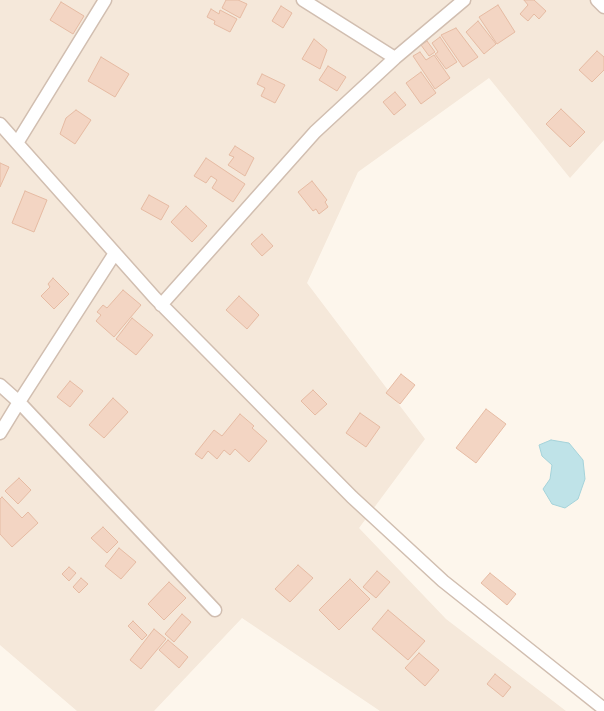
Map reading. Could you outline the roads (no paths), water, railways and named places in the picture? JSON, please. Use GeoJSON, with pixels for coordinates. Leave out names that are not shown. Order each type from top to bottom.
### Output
{"type":"FeatureCollection","features":[{"type":"Feature","properties":{"kind":"street"},"geometry":{"type":"LineString","coordinates":[[17,143],[105,0]]}},
{"type":"Feature","properties":{"kind":"street"},"geometry":{"type":"LineString","coordinates":[[302,0],[395,58]]}},
{"type":"Feature","properties":{"kind":"street"},"geometry":{"type":"LineString","coordinates":[[161,305],[316,132],[395,58],[464,0]]}},
{"type":"Feature","properties":{"kind":"street"},"geometry":{"type":"LineString","coordinates":[[597,0],[604,7]]}},
{"type":"Feature","properties":{"kind":"street"},"geometry":{"type":"LineString","coordinates":[[0,124],[161,305],[352,497],[443,582],[604,709]]}},
{"type":"Feature","properties":{"kind":"street"},"geometry":{"type":"LineString","coordinates":[[0,433],[115,253]]}},
{"type":"Feature","properties":{"kind":"street"},"geometry":{"type":"LineString","coordinates":[[0,385],[19,402],[216,610]]}},
{"type":"Feature","properties":{"kind":"water"},"geometry":{"type":"Polygon","coordinates":[[[551,440],[569,443],[583,460],[585,479],[578,499],[565,508],[552,504],[543,489],[550,479],[552,465],[542,456],[539,445],[551,440]]]}}]}
